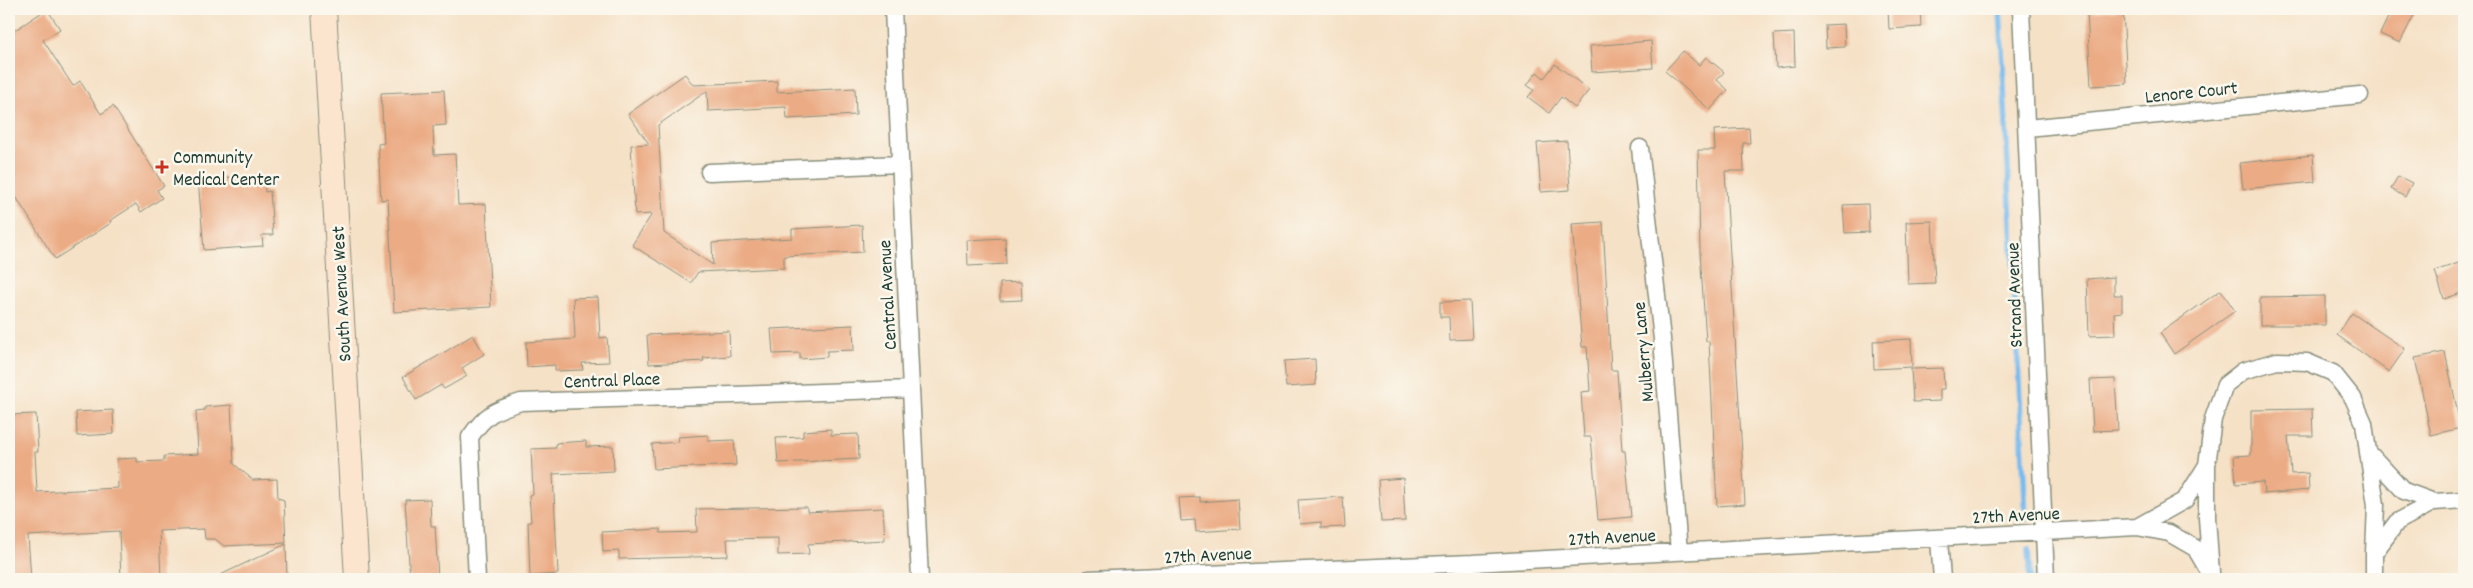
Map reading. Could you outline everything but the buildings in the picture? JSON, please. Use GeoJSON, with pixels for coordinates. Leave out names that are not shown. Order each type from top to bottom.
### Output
{"type":"FeatureCollection","features":[{"type":"Feature","properties":{"kind":"street","name":"South Avenue West"},"geometry":{"type":"LineString","coordinates":[[324,9],[357,579]]}},
{"type":"Feature","properties":{"kind":"street","name":"Central Avenue"},"geometry":{"type":"LineString","coordinates":[[893,9],[920,579]]}},
{"type":"Feature","properties":{"kind":"street","name":"Strand Avenue"},"geometry":{"type":"LineString","coordinates":[[2021,9],[2046,579]]}},
{"type":"Feature","properties":{"kind":"street","name":"Lenore Court"},"geometry":{"type":"LineString","coordinates":[[2027,128],[2360,95]]}},
{"type":"Feature","properties":{"kind":"street","name":"Mulberry Lane"},"geometry":{"type":"LineString","coordinates":[[1640,148],[1662,339],[1679,552]]}},
{"type":"Feature","properties":{"kind":"street"},"geometry":{"type":"LineString","coordinates":[[709,172],[900,164]]}},
{"type":"Feature","properties":{"kind":"street","name":"27th Avenue"},"geometry":{"type":"LineString","coordinates":[[2211,577],[2207,518],[2207,465],[2213,419],[2225,385],[2243,371],[2277,361],[2307,362],[2333,373],[2353,398],[2364,423],[2376,505],[2374,579]]}},
{"type":"Feature","properties":{"kind":"street","name":"Central Place"},"geometry":{"type":"LineString","coordinates":[[477,579],[470,437],[483,419],[497,409],[521,402],[911,388]]}},
{"type":"Feature","properties":{"kind":"street"},"geometry":{"type":"LineString","coordinates":[[2368,452],[2404,491],[2434,502],[2464,500]]}},
{"type":"Feature","properties":{"kind":"street","name":"27th Avenue"},"geometry":{"type":"LineString","coordinates":[[2136,527],[2184,500],[2207,465]]}},
{"type":"Feature","properties":{"kind":"street"},"geometry":{"type":"LineString","coordinates":[[2374,553],[2397,522],[2434,502]]}},
{"type":"Feature","properties":{"kind":"street","name":"27th Avenue"},"geometry":{"type":"LineString","coordinates":[[1089,579],[1473,563],[2136,527],[2169,533],[2195,548],[2211,577]]}},
{"type":"Feature","properties":{"kind":"street"},"geometry":{"type":"LineString","coordinates":[[1939,539],[1942,579]]}},
{"type":"Feature","properties":{"kind":"street"},"geometry":{"type":"LineString","coordinates":[[1473,563],[1474,579]]}},
{"type":"Feature","properties":{"kind":"waterway"},"geometry":{"type":"LineString","coordinates":[[2000,9],[2026,519]]}},
{"type":"Feature","properties":{"kind":"waterway"},"geometry":{"type":"LineString","coordinates":[[2028,549],[2030,579]]}},
{"type":"Feature","properties":{"kind":"place","name":"Community Medical Center"},"geometry":{"type":"Point","coordinates":[162,167]}}]}
